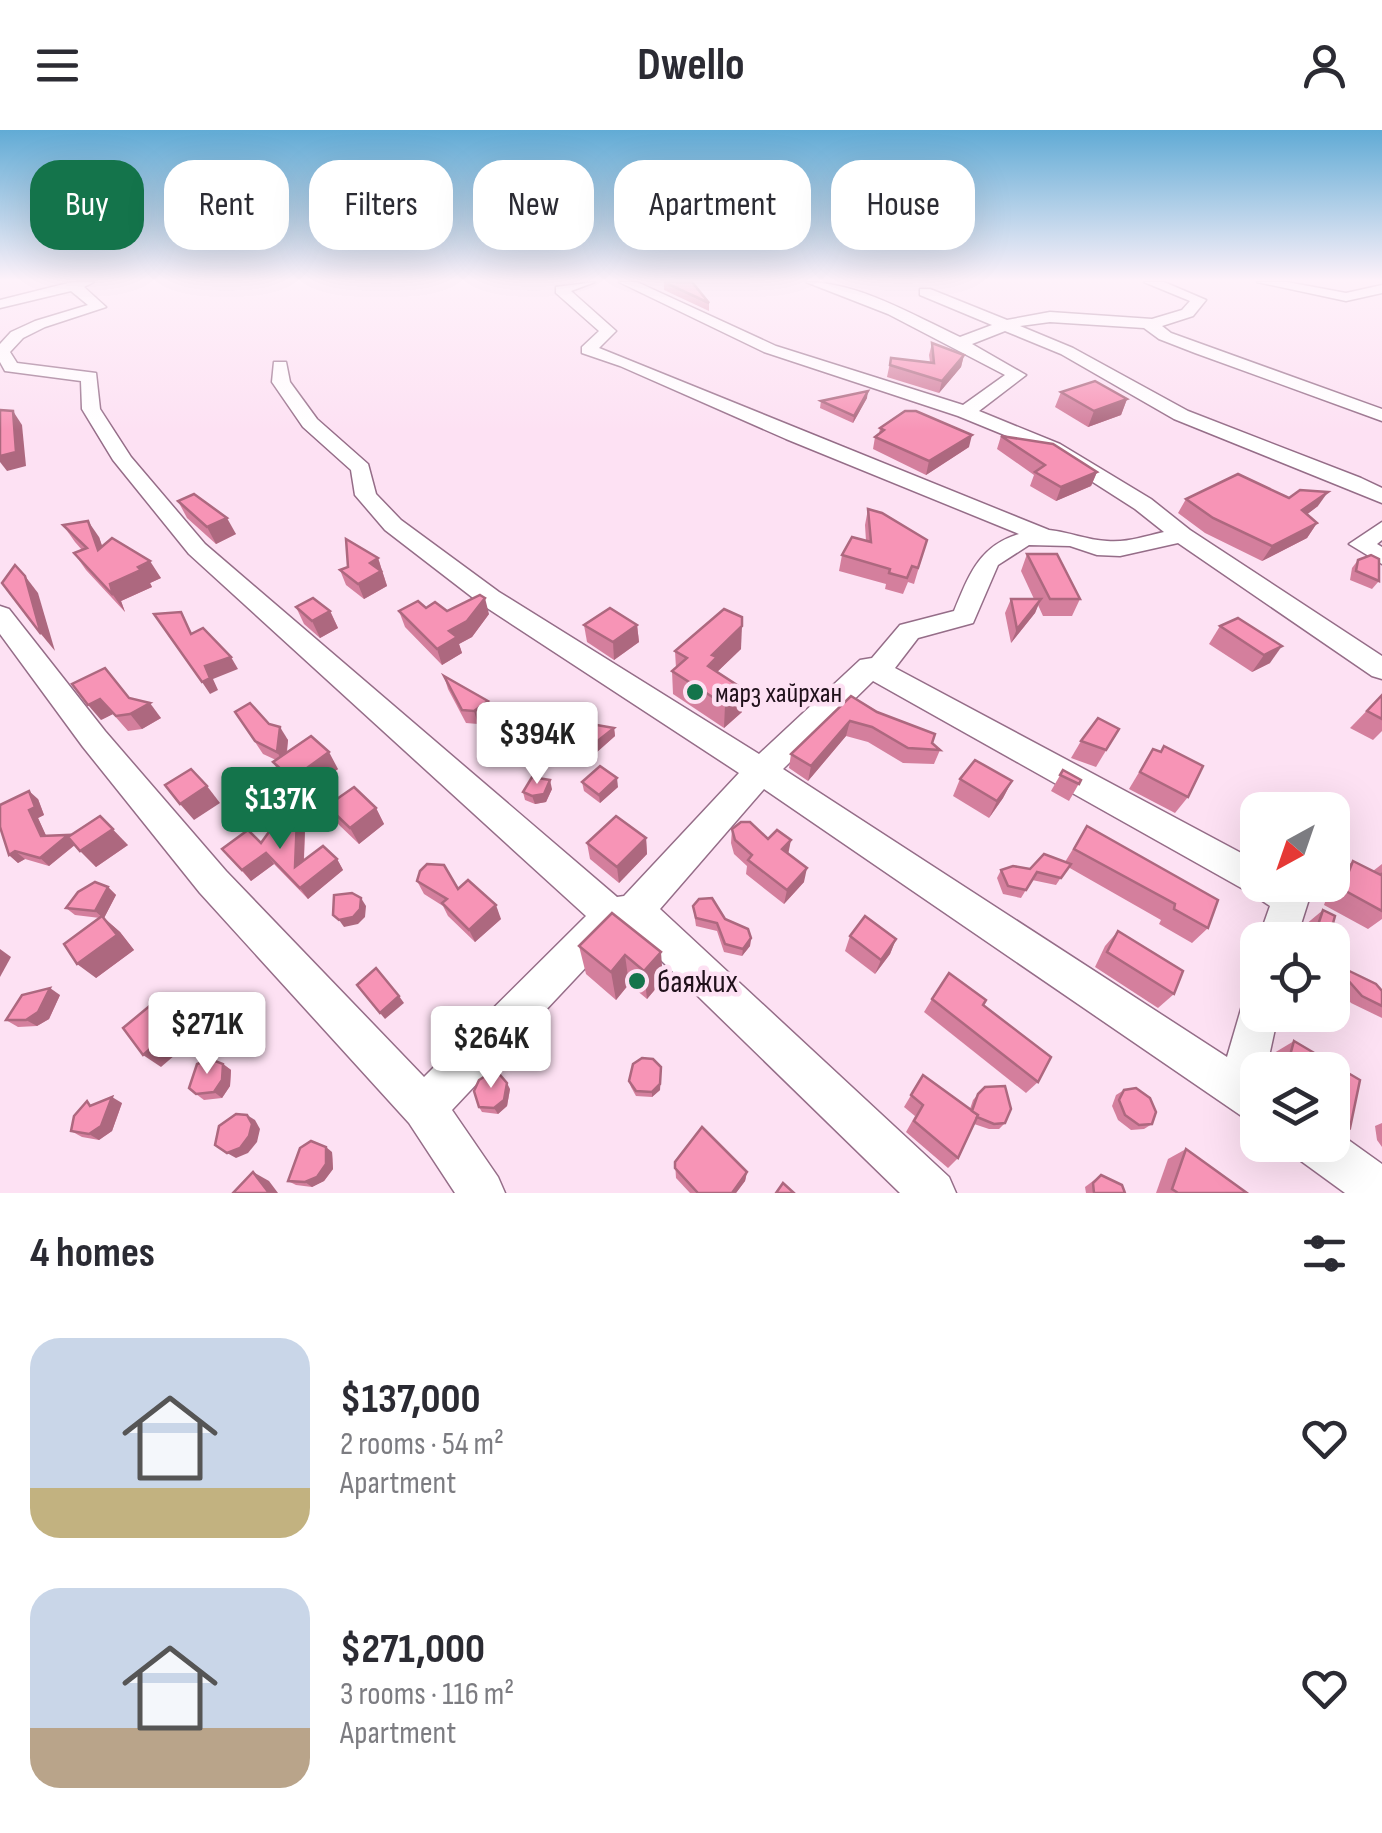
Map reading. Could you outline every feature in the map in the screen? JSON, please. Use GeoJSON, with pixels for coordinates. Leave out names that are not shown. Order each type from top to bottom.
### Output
{"type":"FeatureCollection","features":[{"type":"Feature","properties":{"kind":"street"},"geometry":{"type":"LineString","coordinates":[[24,332],[2,351],[11,368],[90,376],[91,409],[115,448],[197,550],[624,913],[933,1193]]}},
{"type":"Feature","properties":{"kind":"street"},"geometry":{"type":"LineString","coordinates":[[607,332],[588,350],[626,362],[792,435],[967,502],[1040,535]]}},
{"type":"Feature","properties":{"kind":"street"},"geometry":{"type":"LineString","coordinates":[[733,332],[770,349],[965,412],[1053,448],[1143,504],[1182,535],[1382,669]]}},
{"type":"Feature","properties":{"kind":"street"},"geometry":{"type":"LineString","coordinates":[[935,332],[1018,375],[965,412]]}},
{"type":"Feature","properties":{"kind":"street"},"geometry":{"type":"LineString","coordinates":[[960,344],[991,332]]}},
{"type":"Feature","properties":{"kind":"street"},"geometry":{"type":"LineString","coordinates":[[1024,332],[1067,350],[1181,414],[1382,496]]}},
{"type":"Feature","properties":{"kind":"street"},"geometry":{"type":"LineString","coordinates":[[1160,332],[1382,415]]}},
{"type":"Feature","properties":{"kind":"street"},"geometry":{"type":"LineString","coordinates":[[280,366],[282,382],[310,422],[361,468],[366,496],[393,524],[490,598],[762,771],[1240,1090]]}},
{"type":"Feature","properties":{"kind":"street"},"geometry":{"type":"LineString","coordinates":[[1382,529],[1361,544],[1382,557]]}},
{"type":"Feature","properties":{"kind":"street"},"geometry":{"type":"LineString","coordinates":[[877,672],[910,631],[964,617],[992,552],[1006,543],[1040,535],[1120,549],[1182,535]]}},
{"type":"Feature","properties":{"kind":"street"},"geometry":{"type":"LineString","coordinates":[[0,615],[94,739],[213,882],[424,1108],[482,1193]]}},
{"type":"Feature","properties":{"kind":"street"},"geometry":{"type":"LineString","coordinates":[[424,1108],[870,667],[1240,870]]}},
{"type":"Feature","properties":{"kind":"street"},"geometry":{"type":"LineString","coordinates":[[1341,1162],[1382,1192]]}},
{"type":"Feature","properties":{"kind":"building"},"geometry":{"type":"Polygon","coordinates":[[[932,343],[964,355],[942,381],[890,365],[891,358],[934,363],[932,343]]]}},
{"type":"Feature","properties":{"kind":"building"},"geometry":{"type":"Polygon","coordinates":[[[1095,381],[1127,399],[1094,411],[1061,392],[1095,381]]]}},
{"type":"Feature","properties":{"kind":"building"},"geometry":{"type":"Polygon","coordinates":[[[868,391],[854,416],[821,401],[868,391]]]}},
{"type":"Feature","properties":{"kind":"building"},"geometry":{"type":"Polygon","coordinates":[[[0,410],[13,411],[16,452],[0,456],[0,410]]]}},
{"type":"Feature","properties":{"kind":"building"},"geometry":{"type":"Polygon","coordinates":[[[905,411],[916,411],[972,435],[929,461],[875,437],[884,430],[880,428],[905,411]]]}},
{"type":"Feature","properties":{"kind":"building"},"geometry":{"type":"Polygon","coordinates":[[[1001,436],[1053,444],[1097,472],[1061,487],[1035,472],[1045,465],[1001,436]]]}},
{"type":"Feature","properties":{"kind":"building"},"geometry":{"type":"Polygon","coordinates":[[[1238,474],[1289,498],[1300,490],[1328,492],[1302,510],[1317,523],[1272,546],[1213,518],[1186,499],[1238,474]]]}},
{"type":"Feature","properties":{"kind":"building"},"geometry":{"type":"Polygon","coordinates":[[[194,494],[227,518],[207,527],[178,501],[194,494]]]}},
{"type":"Feature","properties":{"kind":"building"},"geometry":{"type":"Polygon","coordinates":[[[868,509],[927,540],[918,568],[912,566],[907,578],[842,555],[852,537],[871,542],[868,509]]]}},
{"type":"Feature","properties":{"kind":"building"},"geometry":{"type":"Polygon","coordinates":[[[88,521],[98,550],[112,538],[150,561],[138,567],[141,570],[110,584],[113,595],[74,553],[87,548],[63,525],[88,521]]]}},
{"type":"Feature","properties":{"kind":"building"},"geometry":{"type":"Polygon","coordinates":[[[346,539],[378,558],[370,563],[381,571],[358,584],[340,570],[348,567],[346,539]]]}},
{"type":"Feature","properties":{"kind":"building"},"geometry":{"type":"Polygon","coordinates":[[[1027,554],[1057,554],[1080,599],[1050,599],[1027,554]]]}},
{"type":"Feature","properties":{"kind":"building"},"geometry":{"type":"Polygon","coordinates":[[[1371,555],[1379,559],[1379,581],[1356,571],[1358,560],[1371,555]]]}},
{"type":"Feature","properties":{"kind":"building"},"geometry":{"type":"Polygon","coordinates":[[[15,565],[25,576],[41,634],[2,583],[15,565]]]}},
{"type":"Feature","properties":{"kind":"building"},"geometry":{"type":"Polygon","coordinates":[[[480,595],[485,598],[467,621],[449,631],[457,637],[437,649],[399,611],[418,601],[426,608],[435,602],[447,611],[480,595]]]}},
{"type":"Feature","properties":{"kind":"building"},"geometry":{"type":"Polygon","coordinates":[[[313,598],[330,611],[312,621],[296,607],[313,598]]]}},
{"type":"Feature","properties":{"kind":"building"},"geometry":{"type":"Polygon","coordinates":[[[1011,599],[1041,599],[1017,629],[1011,599]]]}},
{"type":"Feature","properties":{"kind":"building"},"geometry":{"type":"Polygon","coordinates":[[[610,608],[637,625],[613,642],[584,625],[610,608]]]}},
{"type":"Feature","properties":{"kind":"building"},"geometry":{"type":"Polygon","coordinates":[[[724,609],[742,617],[742,626],[712,655],[717,657],[708,666],[743,689],[725,705],[672,671],[687,658],[675,651],[724,609]]]}},
{"type":"Feature","properties":{"kind":"building"},"geometry":{"type":"Polygon","coordinates":[[[181,612],[191,634],[203,628],[231,657],[205,666],[210,678],[202,682],[154,614],[181,612]]]}},
{"type":"Feature","properties":{"kind":"building"},"geometry":{"type":"Polygon","coordinates":[[[1238,618],[1282,646],[1264,655],[1220,626],[1238,618]]]}},
{"type":"Feature","properties":{"kind":"building"},"geometry":{"type":"Polygon","coordinates":[[[105,668],[129,698],[150,703],[130,714],[116,716],[100,699],[88,705],[72,684],[105,668]]]}},
{"type":"Feature","properties":{"kind":"building"},"geometry":{"type":"Polygon","coordinates":[[[444,676],[488,701],[474,711],[462,710],[444,676]]]}},
{"type":"Feature","properties":{"kind":"building"},"geometry":{"type":"Polygon","coordinates":[[[1382,695],[1382,719],[1367,711],[1382,695]]]}},
{"type":"Feature","properties":{"kind":"building"},"geometry":{"type":"Polygon","coordinates":[[[851,696],[877,712],[935,734],[932,743],[940,750],[908,748],[872,727],[850,721],[811,766],[791,754],[851,696]]]}},
{"type":"Feature","properties":{"kind":"building"},"geometry":{"type":"Polygon","coordinates":[[[250,703],[269,724],[280,727],[277,752],[255,741],[235,712],[250,703]]]}},
{"type":"Feature","properties":{"kind":"building"},"geometry":{"type":"Polygon","coordinates":[[[1098,718],[1119,729],[1106,750],[1081,741],[1098,718]]]}},
{"type":"Feature","properties":{"kind":"building"},"geometry":{"type":"Polygon","coordinates":[[[591,724],[614,728],[595,743],[561,733],[591,724]]]}},
{"type":"Feature","properties":{"kind":"building"},"geometry":{"type":"Polygon","coordinates":[[[311,736],[329,752],[296,776],[295,782],[273,762],[311,736]]]}},
{"type":"Feature","properties":{"kind":"building"},"geometry":{"type":"Polygon","coordinates":[[[1164,746],[1203,766],[1188,797],[1140,772],[1153,749],[1161,752],[1164,746]]]}},
{"type":"Feature","properties":{"kind":"building"},"geometry":{"type":"Polygon","coordinates":[[[975,760],[1012,781],[997,801],[960,779],[975,760]]]}},
{"type":"Feature","properties":{"kind":"building"},"geometry":{"type":"Polygon","coordinates":[[[600,766],[617,778],[599,795],[582,782],[600,766]]]}},
{"type":"Feature","properties":{"kind":"building"},"geometry":{"type":"Polygon","coordinates":[[[191,769],[207,786],[180,804],[165,785],[191,769]]]}},
{"type":"Feature","properties":{"kind":"building"},"geometry":{"type":"Polygon","coordinates":[[[1063,770],[1081,780],[1079,784],[1060,775],[1063,770]]]}},
{"type":"Feature","properties":{"kind":"building"},"geometry":{"type":"Polygon","coordinates":[[[532,777],[550,780],[544,794],[532,796],[523,792],[532,777]]]}},
{"type":"Feature","properties":{"kind":"building"},"geometry":{"type":"Polygon","coordinates":[[[354,787],[376,808],[350,828],[327,806],[354,787]]]}},
{"type":"Feature","properties":{"kind":"building"},"geometry":{"type":"Polygon","coordinates":[[[29,791],[35,807],[29,810],[41,836],[68,835],[40,858],[15,851],[9,855],[0,827],[0,805],[29,791]]]}},
{"type":"Feature","properties":{"kind":"building"},"geometry":{"type":"Polygon","coordinates":[[[100,816],[113,829],[80,851],[68,837],[100,816]]]}},
{"type":"Feature","properties":{"kind":"building"},"geometry":{"type":"Polygon","coordinates":[[[616,816],[646,838],[617,867],[587,843],[616,816]]]}},
{"type":"Feature","properties":{"kind":"building"},"geometry":{"type":"Polygon","coordinates":[[[297,817],[295,867],[323,846],[337,859],[300,888],[266,853],[242,870],[222,849],[248,830],[261,843],[276,822],[297,817]]]}},
{"type":"Feature","properties":{"kind":"building"},"geometry":{"type":"Polygon","coordinates":[[[741,822],[750,822],[768,839],[777,830],[791,840],[782,849],[807,868],[787,890],[748,860],[752,855],[735,840],[732,829],[741,822]]]}},
{"type":"Feature","properties":{"kind":"building"},"geometry":{"type":"Polygon","coordinates":[[[1087,826],[1218,900],[1208,928],[1174,909],[1175,904],[1074,849],[1087,826]]]}},
{"type":"Feature","properties":{"kind":"building"},"geometry":{"type":"Polygon","coordinates":[[[1044,854],[1071,864],[1061,878],[1037,872],[1026,890],[1008,886],[1001,870],[1013,866],[1030,869],[1044,854]]]}},
{"type":"Feature","properties":{"kind":"building"},"geometry":{"type":"Polygon","coordinates":[[[1353,861],[1382,873],[1382,911],[1350,893],[1353,861]]]}},
{"type":"Feature","properties":{"kind":"building"},"geometry":{"type":"Polygon","coordinates":[[[427,864],[444,865],[458,889],[468,880],[496,905],[469,930],[442,903],[447,899],[417,881],[427,864]]]}},
{"type":"Feature","properties":{"kind":"building"},"geometry":{"type":"Polygon","coordinates":[[[95,882],[108,887],[95,911],[66,908],[78,892],[95,882]]]}},
{"type":"Feature","properties":{"kind":"building"},"geometry":{"type":"Polygon","coordinates":[[[352,893],[361,898],[360,909],[353,917],[339,920],[333,915],[334,895],[352,893]]]}},
{"type":"Feature","properties":{"kind":"building"},"geometry":{"type":"Polygon","coordinates":[[[712,898],[725,919],[748,929],[751,938],[743,949],[725,944],[717,923],[696,918],[693,906],[699,899],[712,898]]]}},
{"type":"Feature","properties":{"kind":"building"},"geometry":{"type":"Polygon","coordinates":[[[1323,910],[1335,916],[1333,922],[1319,922],[1323,910]]]}},
{"type":"Feature","properties":{"kind":"building"},"geometry":{"type":"Polygon","coordinates":[[[612,913],[661,952],[644,971],[625,955],[611,972],[579,946],[612,913]]]}},
{"type":"Feature","properties":{"kind":"building"},"geometry":{"type":"Polygon","coordinates":[[[102,916],[117,935],[77,964],[64,944],[102,916]]]}},
{"type":"Feature","properties":{"kind":"building"},"geometry":{"type":"Polygon","coordinates":[[[865,916],[896,939],[881,960],[850,936],[865,916]]]}},
{"type":"Feature","properties":{"kind":"building"},"geometry":{"type":"Polygon","coordinates":[[[1118,931],[1183,971],[1174,994],[1107,952],[1118,931]]]}},
{"type":"Feature","properties":{"kind":"building"},"geometry":{"type":"Polygon","coordinates":[[[376,968],[399,996],[380,1013],[357,985],[376,968]]]}},
{"type":"Feature","properties":{"kind":"building"},"geometry":{"type":"Polygon","coordinates":[[[1350,971],[1376,984],[1382,991],[1382,1006],[1362,996],[1350,982],[1350,971]]]}},
{"type":"Feature","properties":{"kind":"building"},"geometry":{"type":"Polygon","coordinates":[[[949,973],[986,1000],[983,1005],[1051,1057],[1038,1082],[932,999],[949,973]]]}},
{"type":"Feature","properties":{"kind":"building"},"geometry":{"type":"Polygon","coordinates":[[[50,988],[38,1012],[26,1020],[6,1020],[22,995],[50,988]]]}},
{"type":"Feature","properties":{"kind":"building"},"geometry":{"type":"Polygon","coordinates":[[[158,999],[179,1024],[143,1055],[123,1028],[158,999]]]}},
{"type":"Feature","properties":{"kind":"building"},"geometry":{"type":"Polygon","coordinates":[[[1294,1041],[1313,1052],[1291,1052],[1294,1041]]]}},
{"type":"Feature","properties":{"kind":"building"},"geometry":{"type":"Polygon","coordinates":[[[642,1058],[653,1059],[661,1067],[660,1084],[652,1092],[636,1091],[629,1081],[633,1064],[642,1058]]]}},
{"type":"Feature","properties":{"kind":"building"},"geometry":{"type":"Polygon","coordinates":[[[210,1059],[223,1064],[222,1080],[214,1092],[196,1094],[189,1088],[197,1064],[210,1059]]]}},
{"type":"Feature","properties":{"kind":"building"},"geometry":{"type":"Polygon","coordinates":[[[490,1073],[500,1075],[507,1083],[504,1100],[494,1108],[479,1107],[474,1091],[479,1080],[490,1073]]]}},
{"type":"Feature","properties":{"kind":"building"},"geometry":{"type":"Polygon","coordinates":[[[1350,1074],[1360,1080],[1350,1128],[1350,1074]]]}},
{"type":"Feature","properties":{"kind":"building"},"geometry":{"type":"Polygon","coordinates":[[[923,1075],[978,1115],[958,1158],[914,1121],[923,1105],[911,1095],[923,1075]]]}},
{"type":"Feature","properties":{"kind":"building"},"geometry":{"type":"Polygon","coordinates":[[[1005,1086],[1011,1109],[1005,1123],[994,1124],[977,1117],[972,1111],[978,1094],[985,1087],[1005,1086]]]}},
{"type":"Feature","properties":{"kind":"building"},"geometry":{"type":"Polygon","coordinates":[[[1136,1088],[1150,1098],[1156,1112],[1152,1124],[1139,1125],[1125,1115],[1119,1100],[1124,1090],[1136,1088]]]}},
{"type":"Feature","properties":{"kind":"building"},"geometry":{"type":"Polygon","coordinates":[[[112,1097],[101,1126],[89,1134],[71,1131],[74,1116],[87,1101],[90,1106],[112,1097]]]}},
{"type":"Feature","properties":{"kind":"building"},"geometry":{"type":"Polygon","coordinates":[[[236,1114],[247,1115],[252,1124],[240,1148],[227,1153],[215,1145],[219,1126],[236,1114]]]}},
{"type":"Feature","properties":{"kind":"building"},"geometry":{"type":"Polygon","coordinates":[[[702,1127],[747,1172],[732,1193],[698,1193],[675,1168],[675,1162],[702,1127]]]}},
{"type":"Feature","properties":{"kind":"building"},"geometry":{"type":"Polygon","coordinates":[[[311,1141],[326,1147],[326,1164],[317,1177],[305,1182],[288,1181],[300,1148],[311,1141]]]}},
{"type":"Feature","properties":{"kind":"building"},"geometry":{"type":"Polygon","coordinates":[[[1186,1149],[1247,1193],[1178,1193],[1172,1189],[1186,1149]]]}},
{"type":"Feature","properties":{"kind":"building"},"geometry":{"type":"Polygon","coordinates":[[[253,1172],[269,1193],[233,1193],[253,1172]]]}},
{"type":"Feature","properties":{"kind":"building"},"geometry":{"type":"Polygon","coordinates":[[[1101,1175],[1122,1185],[1125,1193],[1094,1193],[1093,1183],[1101,1175]]]}},
{"type":"Feature","properties":{"kind":"building"},"geometry":{"type":"Polygon","coordinates":[[[783,1183],[794,1193],[776,1193],[783,1183]]]}},
{"type":"Feature","properties":{"kind":"place","name":"марз хайрхан"},"geometry":{"type":"Point","coordinates":[695,692]}},
{"type":"Feature","properties":{"kind":"place","name":"баяжих"},"geometry":{"type":"Point","coordinates":[637,981]}}]}
